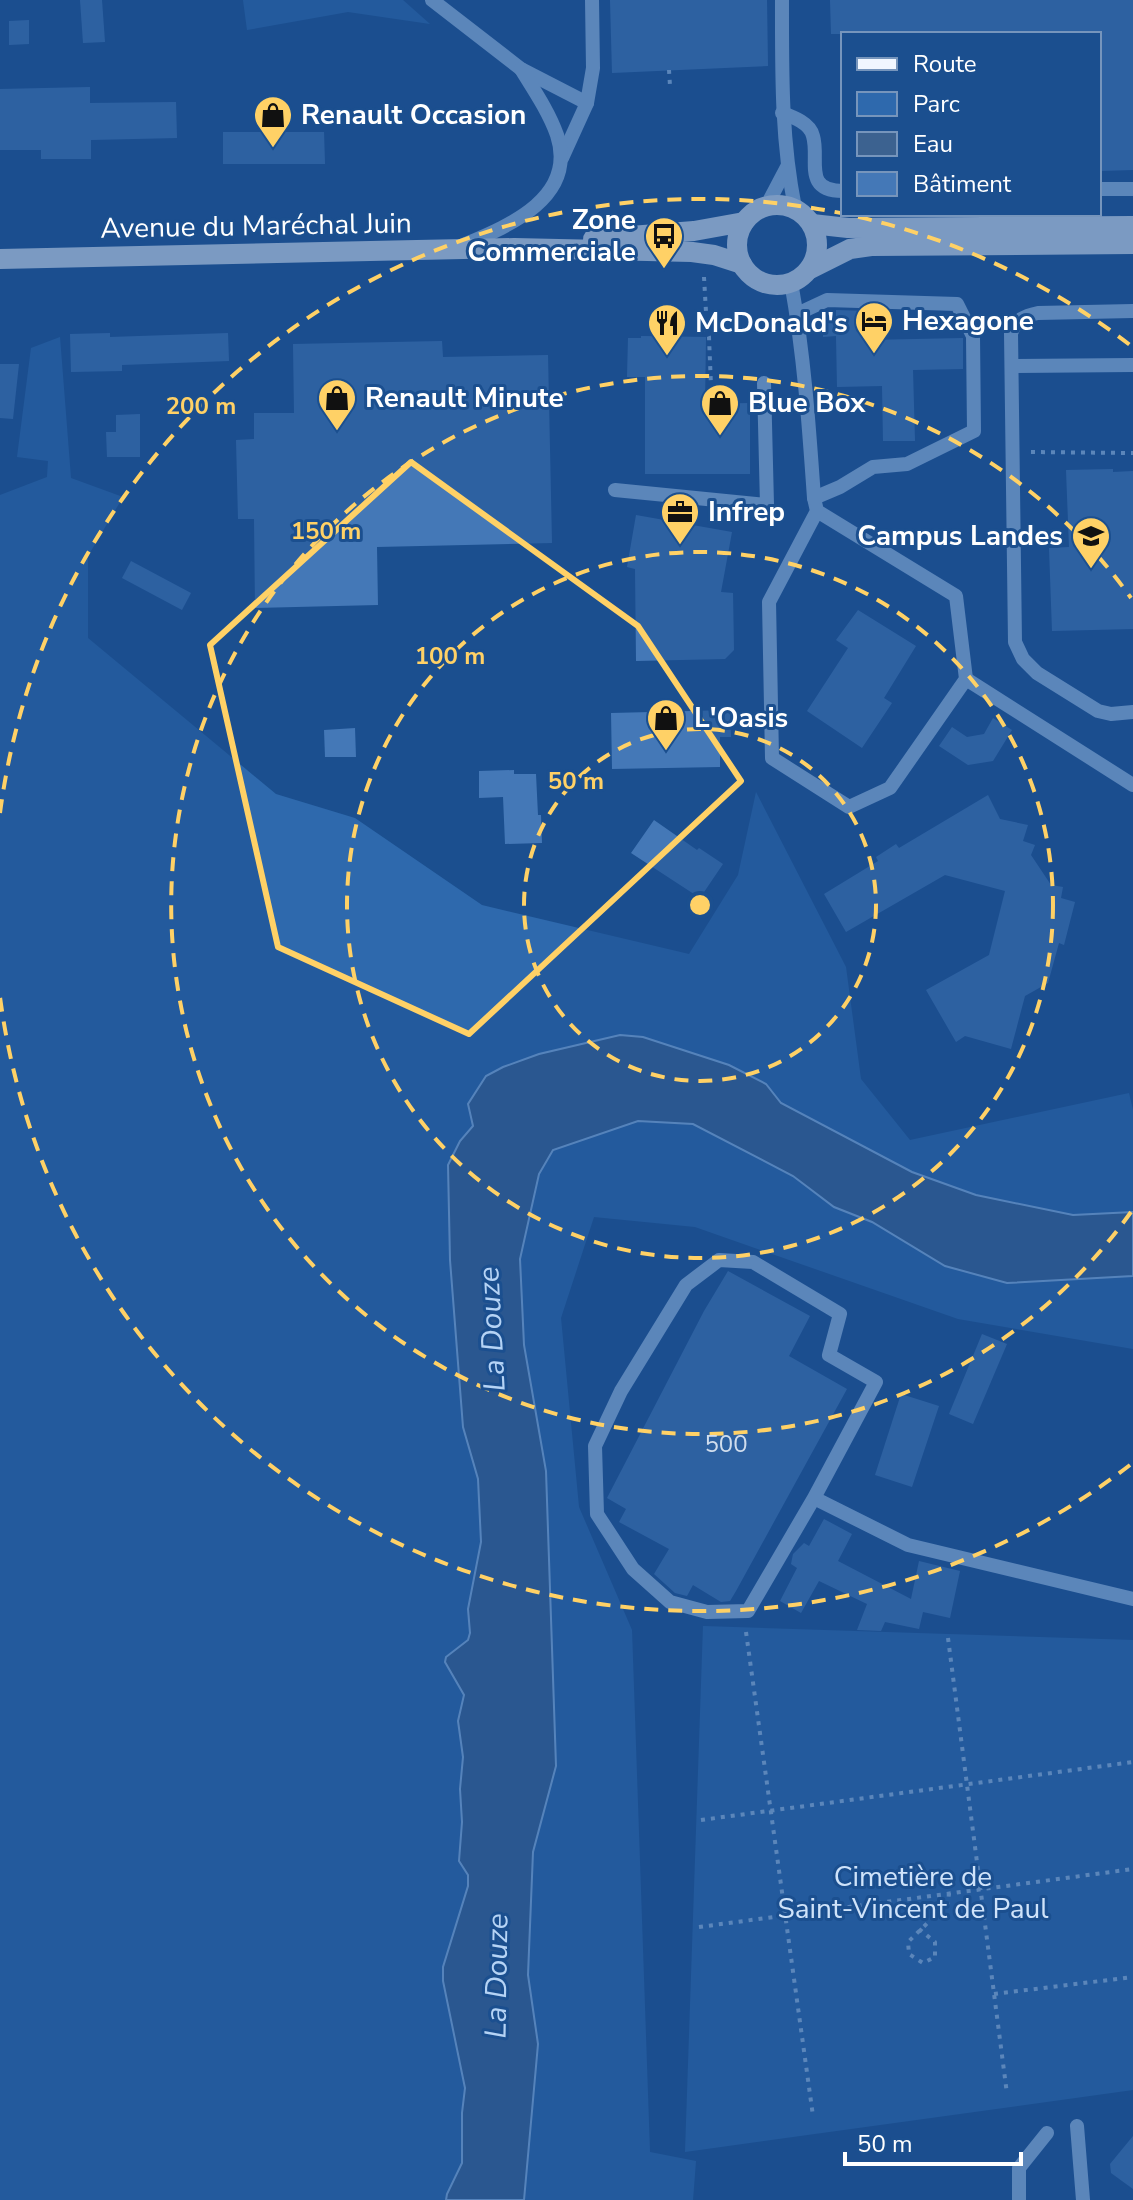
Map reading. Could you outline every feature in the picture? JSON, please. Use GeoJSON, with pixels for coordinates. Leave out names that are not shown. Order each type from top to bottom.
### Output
{"type":"FeatureCollection","features":[{"type":"Feature","properties":{"kind":"main road"},"geometry":{"type":"LineString","coordinates":[[810,269],[818,247],[817,235],[805,215],[786,205],[767,205],[744,222],[737,243],[742,264],[758,280],[780,285],[802,277],[810,269],[850,249],[871,246],[1133,244]]}},
{"type":"Feature","properties":{"kind":"main road","name":"Avenue du Maréchal Juin"},"geometry":{"type":"LineString","coordinates":[[514,248],[694,231],[744,222]]}},
{"type":"Feature","properties":{"kind":"main road"},"geometry":{"type":"LineString","coordinates":[[812,224],[848,228],[1133,226]]}},
{"type":"Feature","properties":{"kind":"main road","name":"Avenue du Maréchal Juin"},"geometry":{"type":"LineString","coordinates":[[0,259],[514,248],[692,252],[742,264]]}},
{"type":"Feature","properties":{"kind":"street"},"geometry":{"type":"LineString","coordinates":[[453,250],[524,215],[553,186],[561,160],[587,103],[593,68],[592,0]]}},
{"type":"Feature","properties":{"kind":"street"},"geometry":{"type":"LineString","coordinates":[[782,0],[782,113],[795,208]]}},
{"type":"Feature","properties":{"kind":"street"},"geometry":{"type":"LineString","coordinates":[[435,1],[521,69],[587,103]]}},
{"type":"Feature","properties":{"kind":"street"},"geometry":{"type":"LineString","coordinates":[[521,69],[558,138],[561,160]]}},
{"type":"Feature","properties":{"kind":"street"},"geometry":{"type":"LineString","coordinates":[[782,113],[801,121],[814,136],[814,173],[817,179],[827,188],[841,191]]}},
{"type":"Feature","properties":{"kind":"street"},"geometry":{"type":"LineString","coordinates":[[767,205],[787,167]]}},
{"type":"Feature","properties":{"kind":"street"},"geometry":{"type":"LineString","coordinates":[[1101,189],[1133,189]]}},
{"type":"Feature","properties":{"kind":"street"},"geometry":{"type":"LineString","coordinates":[[791,282],[809,417],[816,505]]}},
{"type":"Feature","properties":{"kind":"street"},"geometry":{"type":"LineString","coordinates":[[797,314],[827,300],[957,304],[973,336],[974,431],[907,464],[873,467],[816,505],[769,602],[772,758],[849,807],[890,788],[966,679],[956,596],[816,505]]}},
{"type":"Feature","properties":{"kind":"street"},"geometry":{"type":"LineString","coordinates":[[1133,311],[1038,313],[1024,316],[1015,323],[1011,333],[1015,642],[1023,659],[1037,673],[1098,711],[1111,714],[1133,712]]}},
{"type":"Feature","properties":{"kind":"street"},"geometry":{"type":"LineString","coordinates":[[1012,366],[1133,365]]}},
{"type":"Feature","properties":{"kind":"street"},"geometry":{"type":"LineString","coordinates":[[615,490],[767,505],[764,383]]}},
{"type":"Feature","properties":{"kind":"street"},"geometry":{"type":"LineString","coordinates":[[966,679],[1133,785]]}},
{"type":"Feature","properties":{"kind":"street"},"geometry":{"type":"LineString","coordinates":[[719,1260],[753,1262],[840,1314],[829,1355],[876,1382],[814,1498],[748,1611],[707,1612],[670,1602],[633,1569],[597,1514],[595,1446],[621,1391],[686,1285],[719,1260]]}},
{"type":"Feature","properties":{"kind":"street"},"geometry":{"type":"LineString","coordinates":[[814,1498],[908,1545],[1133,1599]]}},
{"type":"Feature","properties":{"kind":"street"},"geometry":{"type":"LineString","coordinates":[[1077,2126],[1083,2200]]}},
{"type":"Feature","properties":{"kind":"street"},"geometry":{"type":"LineString","coordinates":[[1019,2200],[1019,2168],[1047,2133]]}},
{"type":"Feature","properties":{"kind":"path"},"geometry":{"type":"LineString","coordinates":[[669,70],[670,86]]}},
{"type":"Feature","properties":{"kind":"path"},"geometry":{"type":"LineString","coordinates":[[704,277],[706,312]]}},
{"type":"Feature","properties":{"kind":"path"},"geometry":{"type":"LineString","coordinates":[[705,327],[709,337],[711,386]]}},
{"type":"Feature","properties":{"kind":"path"},"geometry":{"type":"LineString","coordinates":[[1012,451],[1133,453]]}},
{"type":"Feature","properties":{"kind":"path"},"geometry":{"type":"LineString","coordinates":[[746,1632],[813,2116]]}},
{"type":"Feature","properties":{"kind":"path"},"geometry":{"type":"LineString","coordinates":[[948,1638],[1007,2094]]}},
{"type":"Feature","properties":{"kind":"path"},"geometry":{"type":"LineString","coordinates":[[701,1820],[1133,1762]]}},
{"type":"Feature","properties":{"kind":"path"},"geometry":{"type":"LineString","coordinates":[[699,1927],[1133,1869]]}},
{"type":"Feature","properties":{"kind":"path"},"geometry":{"type":"LineString","coordinates":[[919,1929],[935,1942],[935,1957],[923,1963],[909,1954],[908,1942],[919,1929],[948,1903],[949,1893]]}},
{"type":"Feature","properties":{"kind":"path"},"geometry":{"type":"LineString","coordinates":[[994,1994],[1133,1977]]}},
{"type":"Feature","properties":{"kind":"highlighted area"},"geometry":{"type":"Polygon","coordinates":[[[411,462],[638,626],[741,781],[469,1034],[278,947],[210,645],[411,462]]]}},
{"type":"Feature","properties":{"kind":"green space"},"geometry":{"type":"Polygon","coordinates":[[[243,0],[403,0],[430,24],[348,12],[247,30],[243,0]]]}},
{"type":"Feature","properties":{"kind":"green space"},"geometry":{"type":"Polygon","coordinates":[[[60,337],[71,478],[123,497],[88,556],[88,638],[276,794],[355,818],[482,905],[689,954],[738,875],[756,792],[846,967],[861,1079],[910,1140],[1129,1093],[1133,1110],[1133,1349],[958,1319],[695,1227],[594,1217],[561,1318],[579,1507],[632,1630],[650,2152],[696,2161],[693,2200],[0,2200],[0,495],[47,477],[48,461],[17,457],[31,348],[60,337]]]}},
{"type":"Feature","properties":{"kind":"green space","name":"Cimetière de Saint-Vincent de Paul"},"geometry":{"type":"Polygon","coordinates":[[[703,1626],[1133,1640],[1133,2090],[685,2152],[703,1626]]]}},
{"type":"Feature","properties":{"kind":"water","name":"La Douze"},"geometry":{"type":"Polygon","coordinates":[[[620,1035],[643,1037],[729,1065],[766,1084],[781,1103],[912,1172],[976,1195],[1073,1215],[1133,1212],[1133,1276],[1007,1283],[945,1266],[872,1222],[834,1207],[793,1176],[693,1124],[638,1121],[553,1150],[539,1174],[520,1259],[524,1345],[546,1471],[556,1766],[533,1852],[528,1975],[538,2044],[524,2200],[446,2200],[462,2163],[465,2088],[443,1981],[443,1967],[468,1886],[468,1875],[459,1861],[463,1757],[458,1721],[464,1695],[445,1662],[446,1657],[468,1640],[468,1609],[481,1542],[478,1479],[463,1427],[450,1260],[448,1165],[460,1141],[473,1126],[468,1104],[486,1076],[539,1054],[620,1035]]]}},
{"type":"Feature","properties":{"kind":"building"},"geometry":{"type":"Polygon","coordinates":[[[80,0],[102,0],[105,42],[83,43],[80,0]]]}},
{"type":"Feature","properties":{"kind":"building"},"geometry":{"type":"Polygon","coordinates":[[[610,0],[767,0],[768,66],[612,73],[610,0]]]}},
{"type":"Feature","properties":{"kind":"building"},"geometry":{"type":"Polygon","coordinates":[[[830,0],[1133,0],[1133,170],[1101,171],[1101,32],[831,34],[830,0]]]}},
{"type":"Feature","properties":{"kind":"building"},"geometry":{"type":"Polygon","coordinates":[[[29,20],[29,44],[9,45],[9,21],[29,20]]]}},
{"type":"Feature","properties":{"kind":"building"},"geometry":{"type":"Polygon","coordinates":[[[90,87],[90,103],[176,102],[177,138],[91,140],[91,159],[41,159],[41,150],[0,150],[0,89],[90,87]]]}},
{"type":"Feature","properties":{"kind":"building"},"geometry":{"type":"Polygon","coordinates":[[[223,132],[324,132],[325,164],[223,164],[223,132]]]}},
{"type":"Feature","properties":{"kind":"building"},"geometry":{"type":"Polygon","coordinates":[[[836,310],[868,311],[869,340],[963,338],[963,369],[913,370],[915,441],[883,441],[882,386],[837,387],[836,336],[823,337],[823,317],[836,317],[836,310]]]}},
{"type":"Feature","properties":{"kind":"building"},"geometry":{"type":"Polygon","coordinates":[[[110,333],[110,337],[228,333],[229,361],[122,365],[122,371],[71,372],[70,334],[110,333]]]}},
{"type":"Feature","properties":{"kind":"building"},"geometry":{"type":"Polygon","coordinates":[[[706,337],[705,404],[750,403],[750,474],[645,474],[645,377],[627,377],[628,338],[706,337]]]}},
{"type":"Feature","properties":{"kind":"building"},"geometry":{"type":"Polygon","coordinates":[[[442,341],[443,357],[548,355],[552,543],[377,547],[378,605],[255,608],[254,519],[238,519],[236,440],[254,439],[254,413],[294,413],[293,344],[442,341]]]}},
{"type":"Feature","properties":{"kind":"building"},"geometry":{"type":"Polygon","coordinates":[[[0,364],[19,364],[13,419],[0,418],[0,364]]]}},
{"type":"Feature","properties":{"kind":"building"},"geometry":{"type":"Polygon","coordinates":[[[140,414],[140,457],[107,457],[106,432],[116,432],[116,415],[140,414]]]}},
{"type":"Feature","properties":{"kind":"building","name":"Campus Landes"},"geometry":{"type":"Polygon","coordinates":[[[1113,469],[1113,472],[1133,471],[1133,629],[1052,631],[1049,548],[1069,547],[1066,470],[1113,469]]]}},
{"type":"Feature","properties":{"kind":"building"},"geometry":{"type":"Polygon","coordinates":[[[636,515],[732,532],[721,592],[733,593],[734,650],[725,659],[636,661],[635,569],[627,567],[636,515]]]}},
{"type":"Feature","properties":{"kind":"building"},"geometry":{"type":"Polygon","coordinates":[[[131,561],[191,593],[182,610],[122,578],[131,561]]]}},
{"type":"Feature","properties":{"kind":"building"},"geometry":{"type":"Polygon","coordinates":[[[858,610],[916,646],[884,698],[892,703],[862,748],[807,711],[848,648],[836,640],[858,610]]]}},
{"type":"Feature","properties":{"kind":"building","name":"L'Oasis"},"geometry":{"type":"Polygon","coordinates":[[[730,710],[731,737],[720,737],[720,767],[612,769],[611,713],[730,710]]]}},
{"type":"Feature","properties":{"kind":"building"},"geometry":{"type":"Polygon","coordinates":[[[993,718],[1012,730],[993,761],[968,765],[939,746],[952,727],[967,737],[984,734],[993,718]]]}},
{"type":"Feature","properties":{"kind":"building"},"geometry":{"type":"Polygon","coordinates":[[[355,728],[356,757],[325,757],[324,730],[355,728]]]}},
{"type":"Feature","properties":{"kind":"building"},"geometry":{"type":"Polygon","coordinates":[[[514,770],[514,774],[536,774],[542,843],[505,844],[503,797],[479,798],[479,771],[514,770]]]}},
{"type":"Feature","properties":{"kind":"building"},"geometry":{"type":"Polygon","coordinates":[[[988,795],[1000,819],[1028,825],[1023,841],[1035,845],[1031,855],[1051,885],[1063,887],[1061,898],[1075,902],[1064,945],[1059,943],[1048,983],[1025,996],[1011,1049],[965,1036],[956,1042],[926,990],[989,955],[1005,891],[945,875],[846,932],[824,894],[878,861],[876,857],[896,844],[899,848],[988,795]]]}},
{"type":"Feature","properties":{"kind":"building"},"geometry":{"type":"Polygon","coordinates":[[[654,820],[723,864],[700,898],[631,853],[654,820]]]}},
{"type":"Feature","properties":{"kind":"building"},"geometry":{"type":"Polygon","coordinates":[[[728,1271],[810,1316],[789,1356],[847,1389],[736,1591],[730,1601],[721,1602],[693,1585],[687,1596],[675,1593],[654,1574],[669,1549],[619,1522],[626,1509],[607,1498],[728,1271]]]}},
{"type":"Feature","properties":{"kind":"building"},"geometry":{"type":"Polygon","coordinates":[[[982,1334],[1007,1344],[973,1424],[949,1414],[982,1334]]]}},
{"type":"Feature","properties":{"kind":"building"},"geometry":{"type":"Polygon","coordinates":[[[901,1394],[939,1406],[912,1487],[875,1475],[901,1394]]]}},
{"type":"Feature","properties":{"kind":"building"},"geometry":{"type":"Polygon","coordinates":[[[824,1519],[852,1534],[838,1561],[911,1599],[919,1561],[960,1571],[950,1618],[923,1612],[919,1629],[885,1622],[881,1631],[857,1630],[867,1604],[819,1581],[801,1613],[780,1601],[797,1568],[791,1564],[793,1554],[804,1543],[809,1546],[824,1519]]]}},
{"type":"Feature","properties":{"kind":"building"},"geometry":{"type":"Polygon","coordinates":[[[1133,2136],[1133,2189],[1111,2173],[1110,2164],[1133,2136]]]}},
{"type":"Feature","properties":{"kind":"place","name":"Renault Occasion"},"geometry":{"type":"Point","coordinates":[273,149]}},
{"type":"Feature","properties":{"kind":"place","name":"Zone Commerciale"},"geometry":{"type":"Point","coordinates":[664,270]}},
{"type":"Feature","properties":{"kind":"place","name":"Hexagone"},"geometry":{"type":"Point","coordinates":[874,355]}},
{"type":"Feature","properties":{"kind":"place","name":"McDonald's"},"geometry":{"type":"Point","coordinates":[667,357]}},
{"type":"Feature","properties":{"kind":"place","name":"Renault Minute"},"geometry":{"type":"Point","coordinates":[337,432]}},
{"type":"Feature","properties":{"kind":"place","name":"Blue Box"},"geometry":{"type":"Point","coordinates":[720,437]}},
{"type":"Feature","properties":{"kind":"place","name":"Infrep"},"geometry":{"type":"Point","coordinates":[680,546]}},
{"type":"Feature","properties":{"kind":"place","name":"Campus Landes"},"geometry":{"type":"Point","coordinates":[1091,570]}},
{"type":"Feature","properties":{"kind":"place","name":"L'Oasis"},"geometry":{"type":"Point","coordinates":[666,752]}}]}
